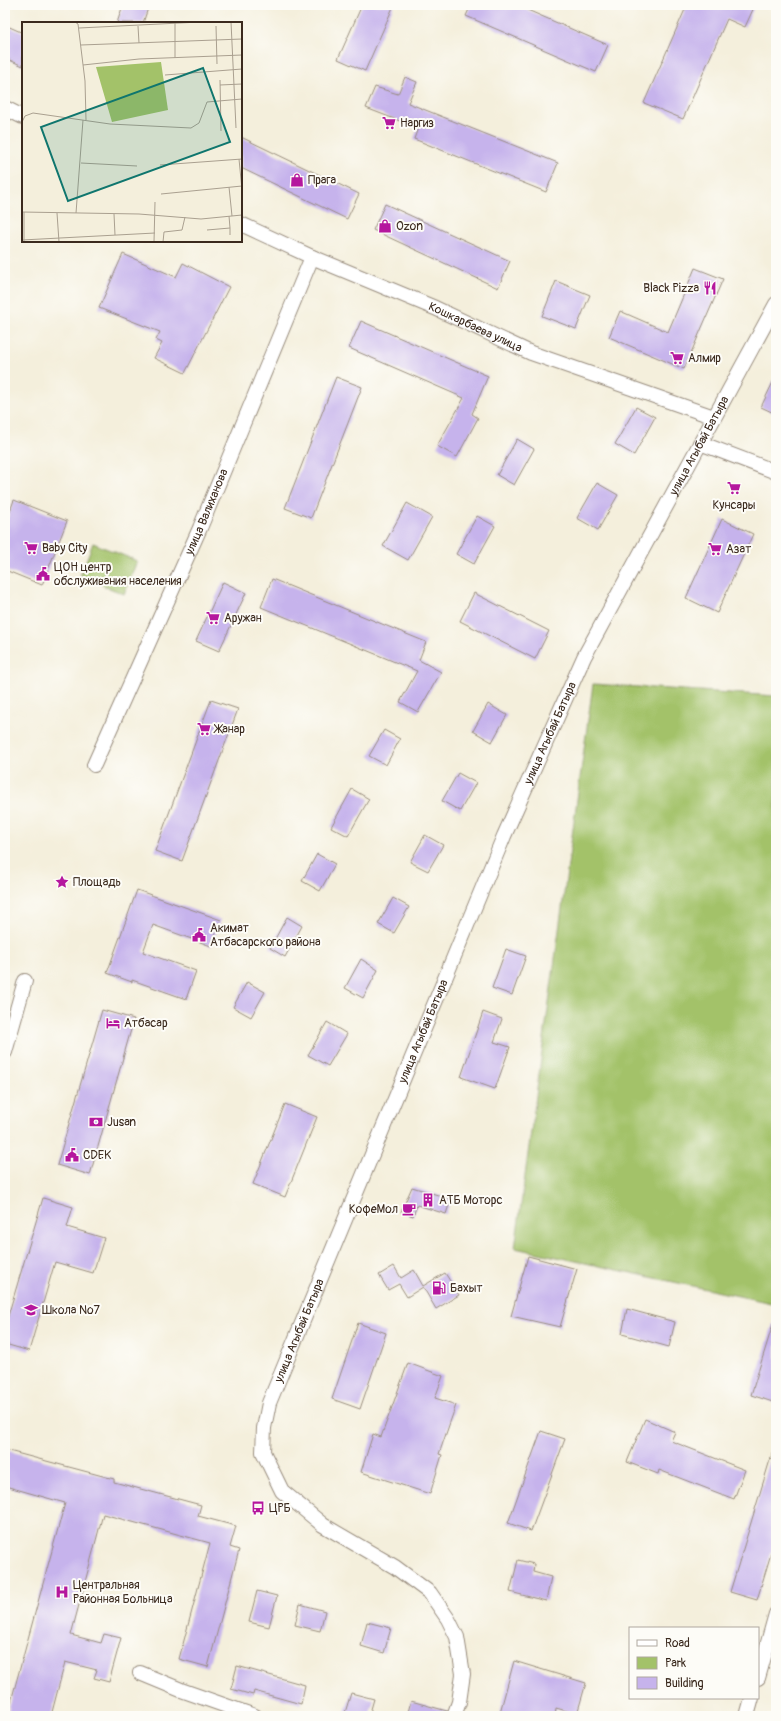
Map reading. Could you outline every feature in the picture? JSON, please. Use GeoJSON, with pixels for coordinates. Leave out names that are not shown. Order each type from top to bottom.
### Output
{"type":"FeatureCollection","features":[{"type":"Feature","properties":{"kind":"street"},"geometry":{"type":"LineString","coordinates":[[5,108],[22,116]]}},
{"type":"Feature","properties":{"kind":"street","name":"Кошкарбаева улица"},"geometry":{"type":"LineString","coordinates":[[242,224],[312,257],[436,308],[531,353],[714,416]]}},
{"type":"Feature","properties":{"kind":"street","name":"улица Валиханова"},"geometry":{"type":"LineString","coordinates":[[94,765],[200,528],[312,257]]}},
{"type":"Feature","properties":{"kind":"street","name":"улица Агыбай Батыра"},"geometry":{"type":"LineString","coordinates":[[454,1716],[459,1702],[463,1674],[457,1637],[448,1619],[430,1593],[395,1567],[323,1525],[282,1490],[263,1452],[264,1428],[269,1403],[504,836],[584,657],[776,304]]}},
{"type":"Feature","properties":{"kind":"street"},"geometry":{"type":"LineString","coordinates":[[700,443],[776,472]]}},
{"type":"Feature","properties":{"kind":"street"},"geometry":{"type":"LineString","coordinates":[[5,1052],[25,981]]}},
{"type":"Feature","properties":{"kind":"street"},"geometry":{"type":"LineString","coordinates":[[759,1674],[776,1614]]}},
{"type":"Feature","properties":{"kind":"street"},"geometry":{"type":"LineString","coordinates":[[140,1673],[181,1690],[255,1716]]}},
{"type":"Feature","properties":{"kind":"street"},"geometry":{"type":"LineString","coordinates":[[747,1716],[752,1699]]}},
{"type":"Feature","properties":{"kind":"green space"},"geometry":{"type":"Polygon","coordinates":[[[93,543],[137,561],[124,594],[80,576],[93,543]]]}},
{"type":"Feature","properties":{"kind":"green space"},"geometry":{"type":"Polygon","coordinates":[[[593,684],[776,696],[776,1304],[515,1248],[593,684]]]}},
{"type":"Feature","properties":{"kind":"building"},"geometry":{"type":"Polygon","coordinates":[[[123,5],[149,5],[143,22],[117,22],[123,5]]]}},
{"type":"Feature","properties":{"kind":"building"},"geometry":{"type":"Polygon","coordinates":[[[362,5],[394,5],[365,71],[338,59],[362,5]]]}},
{"type":"Feature","properties":{"kind":"building"},"geometry":{"type":"Polygon","coordinates":[[[471,5],[516,5],[608,45],[596,72],[466,16],[471,5]]]}},
{"type":"Feature","properties":{"kind":"building"},"geometry":{"type":"Polygon","coordinates":[[[687,5],[755,5],[745,27],[727,19],[683,119],[644,103],[687,5]]]}},
{"type":"Feature","properties":{"kind":"building"},"geometry":{"type":"Polygon","coordinates":[[[5,25],[22,33],[22,66],[5,58],[5,25]]]}},
{"type":"Feature","properties":{"kind":"building"},"geometry":{"type":"Polygon","coordinates":[[[405,77],[417,82],[408,103],[558,163],[546,192],[414,139],[418,128],[366,108],[375,87],[398,94],[405,77]]]}},
{"type":"Feature","properties":{"kind":"building"},"geometry":{"type":"Polygon","coordinates":[[[242,137],[359,194],[347,219],[242,168],[242,137]]]}},
{"type":"Feature","properties":{"kind":"building"},"geometry":{"type":"Polygon","coordinates":[[[385,204],[510,261],[498,288],[373,230],[385,204]]]}},
{"type":"Feature","properties":{"kind":"building"},"geometry":{"type":"Polygon","coordinates":[[[123,254],[176,277],[183,263],[229,287],[185,373],[154,358],[162,343],[156,340],[160,332],[99,308],[123,254]]]}},
{"type":"Feature","properties":{"kind":"building"},"geometry":{"type":"Polygon","coordinates":[[[695,268],[723,279],[684,369],[609,337],[620,311],[668,332],[695,268]]]}},
{"type":"Feature","properties":{"kind":"building"},"geometry":{"type":"Polygon","coordinates":[[[556,281],[590,295],[576,329],[542,316],[556,281]]]}},
{"type":"Feature","properties":{"kind":"building"},"geometry":{"type":"Polygon","coordinates":[[[361,321],[488,376],[472,414],[478,418],[457,457],[437,446],[464,398],[349,348],[361,321]]]}},
{"type":"Feature","properties":{"kind":"building"},"geometry":{"type":"Polygon","coordinates":[[[776,376],[776,414],[761,407],[776,376]]]}},
{"type":"Feature","properties":{"kind":"building"},"geometry":{"type":"Polygon","coordinates":[[[336,377],[362,387],[311,518],[285,508],[336,377]]]}},
{"type":"Feature","properties":{"kind":"building"},"geometry":{"type":"Polygon","coordinates":[[[636,407],[655,417],[634,455],[615,444],[636,407]]]}},
{"type":"Feature","properties":{"kind":"building"},"geometry":{"type":"Polygon","coordinates":[[[517,439],[534,449],[514,485],[497,475],[517,439]]]}},
{"type":"Feature","properties":{"kind":"building"},"geometry":{"type":"Polygon","coordinates":[[[597,483],[618,495],[598,530],[577,518],[597,483]]]}},
{"type":"Feature","properties":{"kind":"building","name":"Baby City"},"geometry":{"type":"Polygon","coordinates":[[[14,500],[67,521],[42,585],[5,570],[5,525],[14,500]]]}},
{"type":"Feature","properties":{"kind":"building"},"geometry":{"type":"Polygon","coordinates":[[[407,503],[432,517],[408,560],[383,546],[407,503]]]}},
{"type":"Feature","properties":{"kind":"building"},"geometry":{"type":"Polygon","coordinates":[[[477,516],[495,526],[474,564],[456,554],[477,516]]]}},
{"type":"Feature","properties":{"kind":"building"},"geometry":{"type":"Polygon","coordinates":[[[722,519],[753,534],[717,613],[686,598],[722,519]]]}},
{"type":"Feature","properties":{"kind":"building"},"geometry":{"type":"Polygon","coordinates":[[[272,579],[426,642],[419,660],[441,672],[418,712],[400,702],[417,671],[261,607],[272,579]]]}},
{"type":"Feature","properties":{"kind":"building"},"geometry":{"type":"Polygon","coordinates":[[[223,582],[246,593],[219,651],[196,641],[223,582]]]}},
{"type":"Feature","properties":{"kind":"building"},"geometry":{"type":"Polygon","coordinates":[[[474,593],[549,631],[535,659],[460,621],[474,593]]]}},
{"type":"Feature","properties":{"kind":"building"},"geometry":{"type":"Polygon","coordinates":[[[211,700],[238,709],[182,861],[155,851],[211,700]]]}},
{"type":"Feature","properties":{"kind":"building"},"geometry":{"type":"Polygon","coordinates":[[[488,704],[507,715],[492,742],[473,731],[488,704]]]}},
{"type":"Feature","properties":{"kind":"building"},"geometry":{"type":"Polygon","coordinates":[[[384,730],[400,739],[386,765],[369,756],[384,730]]]}},
{"type":"Feature","properties":{"kind":"building"},"geometry":{"type":"Polygon","coordinates":[[[458,773],[476,783],[460,811],[442,801],[458,773]]]}},
{"type":"Feature","properties":{"kind":"building"},"geometry":{"type":"Polygon","coordinates":[[[352,789],[369,799],[348,836],[331,827],[352,789]]]}},
{"type":"Feature","properties":{"kind":"building"},"geometry":{"type":"Polygon","coordinates":[[[425,835],[443,845],[428,871],[410,862],[425,835]]]}},
{"type":"Feature","properties":{"kind":"building"},"geometry":{"type":"Polygon","coordinates":[[[317,854],[335,864],[320,891],[302,881],[317,854]]]}},
{"type":"Feature","properties":{"kind":"building","name":"Акимат Атбасарского района"},"geometry":{"type":"Polygon","coordinates":[[[137,890],[221,920],[211,946],[153,925],[143,952],[196,971],[186,999],[107,973],[137,890]]]}},
{"type":"Feature","properties":{"kind":"building"},"geometry":{"type":"Polygon","coordinates":[[[393,898],[409,907],[394,933],[378,924],[393,898]]]}},
{"type":"Feature","properties":{"kind":"building"},"geometry":{"type":"Polygon","coordinates":[[[287,917],[302,926],[285,957],[270,948],[287,917]]]}},
{"type":"Feature","properties":{"kind":"building"},"geometry":{"type":"Polygon","coordinates":[[[506,949],[526,956],[512,995],[492,988],[506,949]]]}},
{"type":"Feature","properties":{"kind":"building"},"geometry":{"type":"Polygon","coordinates":[[[361,959],[378,970],[363,998],[345,988],[361,959]]]}},
{"type":"Feature","properties":{"kind":"building"},"geometry":{"type":"Polygon","coordinates":[[[247,982],[265,992],[251,1017],[233,1007],[247,982]]]}},
{"type":"Feature","properties":{"kind":"building"},"geometry":{"type":"Polygon","coordinates":[[[102,1010],[134,1019],[90,1175],[57,1165],[102,1010]]]}},
{"type":"Feature","properties":{"kind":"building"},"geometry":{"type":"Polygon","coordinates":[[[483,1012],[502,1019],[494,1042],[510,1047],[495,1089],[461,1077],[483,1012]]]}},
{"type":"Feature","properties":{"kind":"building"},"geometry":{"type":"Polygon","coordinates":[[[327,1022],[347,1034],[328,1066],[308,1055],[327,1022]]]}},
{"type":"Feature","properties":{"kind":"building"},"geometry":{"type":"Polygon","coordinates":[[[285,1104],[317,1117],[285,1197],[253,1184],[285,1104]]]}},
{"type":"Feature","properties":{"kind":"building","name":"АТБ Моторс"},"geometry":{"type":"Polygon","coordinates":[[[412,1187],[451,1199],[446,1214],[417,1205],[413,1216],[401,1212],[412,1187]]]}},
{"type":"Feature","properties":{"kind":"building"},"geometry":{"type":"Polygon","coordinates":[[[43,1198],[73,1207],[67,1227],[104,1238],[93,1273],[55,1262],[29,1351],[5,1344],[5,1326],[43,1198]]]}},
{"type":"Feature","properties":{"kind":"building"},"geometry":{"type":"Polygon","coordinates":[[[528,1256],[577,1269],[560,1327],[511,1316],[528,1256]]]}},
{"type":"Feature","properties":{"kind":"building","name":"Бахыт"},"geometry":{"type":"Polygon","coordinates":[[[394,1266],[401,1278],[414,1270],[423,1286],[445,1273],[459,1295],[436,1309],[423,1287],[407,1297],[399,1284],[388,1290],[379,1275],[394,1266]]]}},
{"type":"Feature","properties":{"kind":"building"},"geometry":{"type":"Polygon","coordinates":[[[627,1309],[675,1322],[669,1347],[622,1334],[627,1309]]]}},
{"type":"Feature","properties":{"kind":"building"},"geometry":{"type":"Polygon","coordinates":[[[358,1323],[386,1333],[360,1409],[332,1399],[358,1323]]]}},
{"type":"Feature","properties":{"kind":"building"},"geometry":{"type":"Polygon","coordinates":[[[773,1324],[776,1324],[776,1403],[751,1395],[773,1324]]]}},
{"type":"Feature","properties":{"kind":"building"},"geometry":{"type":"Polygon","coordinates":[[[408,1363],[443,1376],[435,1398],[456,1405],[439,1454],[442,1455],[430,1494],[361,1472],[373,1434],[381,1437],[408,1363]]]}},
{"type":"Feature","properties":{"kind":"building"},"geometry":{"type":"Polygon","coordinates":[[[645,1419],[675,1432],[671,1441],[745,1470],[734,1499],[659,1470],[658,1474],[627,1462],[645,1419]]]}},
{"type":"Feature","properties":{"kind":"building"},"geometry":{"type":"Polygon","coordinates":[[[541,1431],[565,1439],[531,1531],[508,1523],[541,1431]]]}},
{"type":"Feature","properties":{"kind":"building","name":"Центральная Районная Больница"},"geometry":{"type":"Polygon","coordinates":[[[5,1450],[114,1479],[114,1482],[201,1505],[198,1516],[236,1526],[230,1547],[239,1550],[208,1667],[179,1659],[210,1543],[103,1514],[71,1635],[101,1643],[104,1634],[121,1638],[109,1682],[94,1678],[97,1670],[65,1662],[51,1716],[7,1716],[65,1503],[5,1486],[5,1450]]]}},
{"type":"Feature","properties":{"kind":"building"},"geometry":{"type":"Polygon","coordinates":[[[773,1450],[776,1450],[776,1537],[757,1600],[730,1592],[773,1450]]]}},
{"type":"Feature","properties":{"kind":"building"},"geometry":{"type":"Polygon","coordinates":[[[518,1560],[534,1564],[533,1572],[551,1577],[546,1601],[510,1592],[518,1560]]]}},
{"type":"Feature","properties":{"kind":"building"},"geometry":{"type":"Polygon","coordinates":[[[257,1591],[277,1596],[269,1627],[249,1622],[257,1591]]]}},
{"type":"Feature","properties":{"kind":"building"},"geometry":{"type":"Polygon","coordinates":[[[300,1604],[325,1611],[320,1631],[295,1625],[300,1604]]]}},
{"type":"Feature","properties":{"kind":"building"},"geometry":{"type":"Polygon","coordinates":[[[367,1622],[391,1628],[384,1653],[361,1646],[367,1622]]]}},
{"type":"Feature","properties":{"kind":"building"},"geometry":{"type":"Polygon","coordinates":[[[514,1661],[586,1683],[577,1714],[556,1708],[555,1716],[499,1716],[514,1661]]]}},
{"type":"Feature","properties":{"kind":"building"},"geometry":{"type":"Polygon","coordinates":[[[237,1666],[305,1685],[301,1704],[254,1691],[253,1695],[231,1689],[237,1666]]]}},
{"type":"Feature","properties":{"kind":"building"},"geometry":{"type":"Polygon","coordinates":[[[351,1693],[374,1699],[369,1716],[344,1716],[351,1693]]]}},
{"type":"Feature","properties":{"kind":"building"},"geometry":{"type":"Polygon","coordinates":[[[411,1701],[447,1711],[446,1716],[407,1716],[411,1701]]]}},
{"type":"Feature","properties":{"kind":"place","name":"Наргиз"},"geometry":{"type":"Point","coordinates":[389,123]}},
{"type":"Feature","properties":{"kind":"place","name":"Прага"},"geometry":{"type":"Point","coordinates":[297,180]}},
{"type":"Feature","properties":{"kind":"place","name":"Ozon"},"geometry":{"type":"Point","coordinates":[385,226]}},
{"type":"Feature","properties":{"kind":"place","name":"Black Pizza"},"geometry":{"type":"Point","coordinates":[710,288]}},
{"type":"Feature","properties":{"kind":"place","name":"Алмир"},"geometry":{"type":"Point","coordinates":[677,358]}},
{"type":"Feature","properties":{"kind":"place","name":"Кунсары"},"geometry":{"type":"Point","coordinates":[734,488]}},
{"type":"Feature","properties":{"kind":"place","name":"Baby City"},"geometry":{"type":"Point","coordinates":[31,548]}},
{"type":"Feature","properties":{"kind":"place","name":"Азат"},"geometry":{"type":"Point","coordinates":[715,549]}},
{"type":"Feature","properties":{"kind":"place","name":"ЦОН центр обслуживания населения"},"geometry":{"type":"Point","coordinates":[43,574]}},
{"type":"Feature","properties":{"kind":"place","name":"Аружан"},"geometry":{"type":"Point","coordinates":[213,618]}},
{"type":"Feature","properties":{"kind":"place","name":"Жанар"},"geometry":{"type":"Point","coordinates":[204,729]}},
{"type":"Feature","properties":{"kind":"place","name":"Площадь"},"geometry":{"type":"Point","coordinates":[62,882]}},
{"type":"Feature","properties":{"kind":"place","name":"Акимат Атбасарского района"},"geometry":{"type":"Point","coordinates":[199,935]}},
{"type":"Feature","properties":{"kind":"place","name":"Атбасар"},"geometry":{"type":"Point","coordinates":[113,1023]}},
{"type":"Feature","properties":{"kind":"place","name":"Jusan"},"geometry":{"type":"Point","coordinates":[96,1122]}},
{"type":"Feature","properties":{"kind":"place","name":"CDEK"},"geometry":{"type":"Point","coordinates":[72,1155]}},
{"type":"Feature","properties":{"kind":"place","name":"АТБ Моторс"},"geometry":{"type":"Point","coordinates":[428,1200]}},
{"type":"Feature","properties":{"kind":"place","name":"КофеМол"},"geometry":{"type":"Point","coordinates":[409,1209]}},
{"type":"Feature","properties":{"kind":"place","name":"Бахыт"},"geometry":{"type":"Point","coordinates":[439,1288]}},
{"type":"Feature","properties":{"kind":"place","name":"Школа №7"},"geometry":{"type":"Point","coordinates":[31,1310]}},
{"type":"Feature","properties":{"kind":"place","name":"ЦРБ"},"geometry":{"type":"Point","coordinates":[258,1508]}},
{"type":"Feature","properties":{"kind":"place","name":"Центральная Районная Больница"},"geometry":{"type":"Point","coordinates":[62,1592]}}]}
